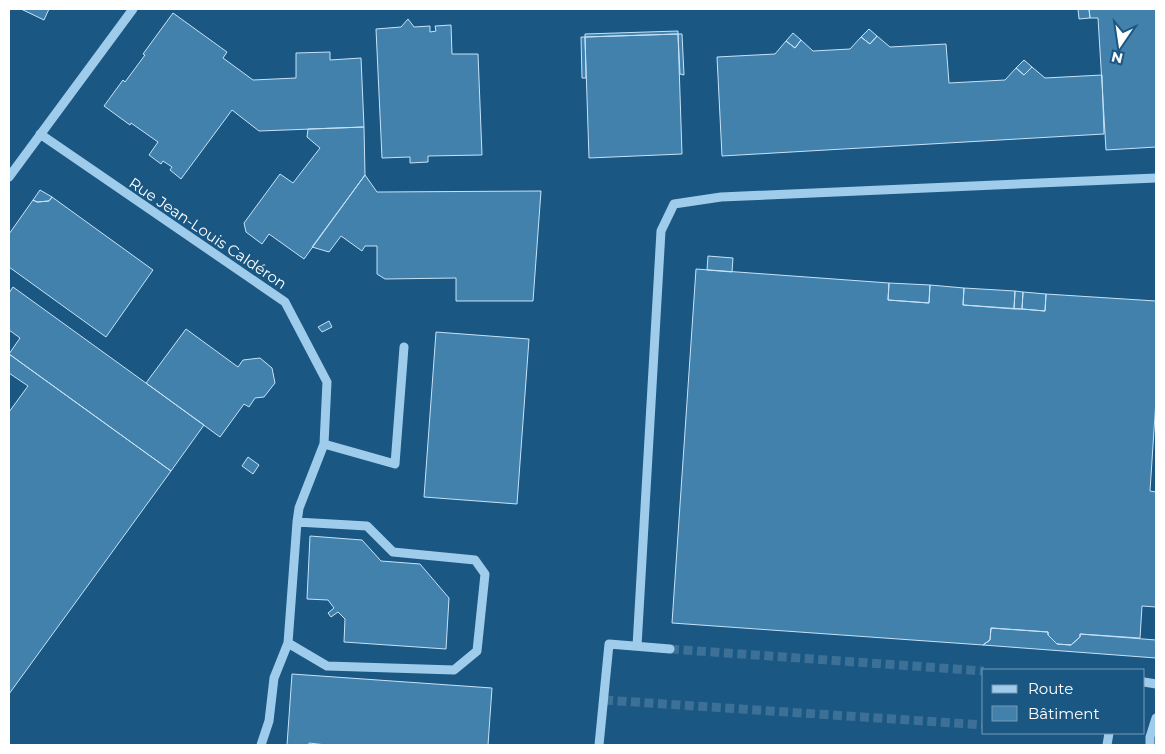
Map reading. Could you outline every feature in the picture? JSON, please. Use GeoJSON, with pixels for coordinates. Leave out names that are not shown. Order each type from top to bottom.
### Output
{"type":"FeatureCollection","features":[{"type":"Feature","properties":{"kind":"street"},"geometry":{"type":"LineString","coordinates":[[9,177],[133,9]]}},
{"type":"Feature","properties":{"kind":"street","name":"Rue Jean-Louis Caldéron"},"geometry":{"type":"LineString","coordinates":[[40,134],[285,302],[327,382],[324,444],[299,508],[288,643],[274,678],[269,720],[261,745]]}},
{"type":"Feature","properties":{"kind":"street"},"geometry":{"type":"LineString","coordinates":[[636,646],[661,231],[674,204],[721,197],[1156,178]]}},
{"type":"Feature","properties":{"kind":"street"},"geometry":{"type":"LineString","coordinates":[[324,444],[395,464],[404,346]]}},
{"type":"Feature","properties":{"kind":"street"},"geometry":{"type":"LineString","coordinates":[[288,643],[327,666],[454,670],[477,651],[485,574],[476,560],[393,552],[367,526],[298,522]]}},
{"type":"Feature","properties":{"kind":"street"},"geometry":{"type":"LineString","coordinates":[[600,745],[609,644],[670,649]]}},
{"type":"Feature","properties":{"kind":"street"},"geometry":{"type":"LineString","coordinates":[[1150,745],[1150,737],[1156,718]]}},
{"type":"Feature","properties":{"kind":"building"},"geometry":{"type":"Polygon","coordinates":[[[21,9],[49,9],[44,20],[21,9]]]}},
{"type":"Feature","properties":{"kind":"building"},"geometry":{"type":"Polygon","coordinates":[[[1078,9],[1089,9],[1090,18],[1079,19],[1078,9]]]}},
{"type":"Feature","properties":{"kind":"building"},"geometry":{"type":"Polygon","coordinates":[[[1089,9],[1156,9],[1156,147],[1106,150],[1098,18],[1090,18],[1089,9]]]}},
{"type":"Feature","properties":{"kind":"building"},"geometry":{"type":"Polygon","coordinates":[[[173,13],[227,52],[223,58],[253,80],[296,78],[296,53],[330,52],[330,60],[361,58],[364,127],[259,131],[232,110],[181,179],[170,170],[172,167],[163,161],[161,164],[149,155],[158,142],[104,106],[123,80],[125,82],[173,13]]]}},
{"type":"Feature","properties":{"kind":"building"},"geometry":{"type":"Polygon","coordinates":[[[408,19],[414,27],[430,26],[430,32],[436,31],[435,26],[451,25],[452,54],[478,54],[482,155],[428,156],[428,162],[410,163],[410,157],[382,158],[376,29],[401,27],[408,19]]]}},
{"type":"Feature","properties":{"kind":"building"},"geometry":{"type":"Polygon","coordinates":[[[869,29],[877,36],[870,44],[861,37],[869,29]]]}},
{"type":"Feature","properties":{"kind":"building"},"geometry":{"type":"Polygon","coordinates":[[[678,31],[678,34],[585,37],[585,34],[678,31]]]}},
{"type":"Feature","properties":{"kind":"building"},"geometry":{"type":"Polygon","coordinates":[[[793,33],[801,40],[795,48],[786,41],[793,33]]]}},
{"type":"Feature","properties":{"kind":"building"},"geometry":{"type":"Polygon","coordinates":[[[678,34],[682,154],[589,158],[585,37],[678,34]]]}},
{"type":"Feature","properties":{"kind":"building"},"geometry":{"type":"Polygon","coordinates":[[[678,34],[682,34],[684,75],[680,74],[678,34]]]}},
{"type":"Feature","properties":{"kind":"building"},"geometry":{"type":"Polygon","coordinates":[[[877,36],[890,47],[946,44],[949,83],[1005,80],[1016,68],[1024,75],[1032,67],[1045,78],[1102,75],[1104,134],[722,156],[717,57],[775,54],[786,41],[795,48],[801,40],[813,51],[850,49],[861,37],[870,44],[877,36]]]}},
{"type":"Feature","properties":{"kind":"building"},"geometry":{"type":"Polygon","coordinates":[[[581,37],[585,37],[586,78],[582,78],[581,37]]]}},
{"type":"Feature","properties":{"kind":"building"},"geometry":{"type":"Polygon","coordinates":[[[1024,60],[1032,67],[1024,75],[1016,68],[1024,60]]]}},
{"type":"Feature","properties":{"kind":"building"},"geometry":{"type":"Polygon","coordinates":[[[364,127],[365,175],[304,259],[269,234],[262,244],[246,232],[244,223],[280,174],[293,183],[320,148],[307,137],[308,129],[364,127]]]}},
{"type":"Feature","properties":{"kind":"building"},"geometry":{"type":"Polygon","coordinates":[[[365,175],[377,192],[541,191],[533,301],[456,301],[456,278],[385,279],[377,274],[377,246],[365,246],[362,251],[341,236],[329,252],[312,247],[365,175]]]}},
{"type":"Feature","properties":{"kind":"building"},"geometry":{"type":"Polygon","coordinates":[[[40,190],[52,197],[49,201],[37,202],[33,200],[40,190]]]}},
{"type":"Feature","properties":{"kind":"building"},"geometry":{"type":"Polygon","coordinates":[[[52,197],[153,270],[106,337],[9,267],[9,234],[33,200],[37,202],[49,201],[52,197]]]}},
{"type":"Feature","properties":{"kind":"building"},"geometry":{"type":"Polygon","coordinates":[[[708,256],[733,258],[732,272],[707,270],[708,256]]]}},
{"type":"Feature","properties":{"kind":"building"},"geometry":{"type":"Polygon","coordinates":[[[696,269],[889,283],[888,300],[929,303],[930,285],[964,288],[963,305],[1045,311],[1046,294],[1156,301],[1156,400],[1150,491],[1156,492],[1156,607],[1142,606],[1140,638],[1080,634],[1080,637],[1071,645],[1057,644],[1048,635],[1048,632],[991,628],[990,640],[983,645],[672,623],[696,269]]]}},
{"type":"Feature","properties":{"kind":"building"},"geometry":{"type":"Polygon","coordinates":[[[889,283],[930,285],[929,303],[888,300],[889,283]]]}},
{"type":"Feature","properties":{"kind":"building"},"geometry":{"type":"Polygon","coordinates":[[[13,287],[204,425],[171,471],[9,354],[20,338],[9,330],[9,293],[13,287]]]}},
{"type":"Feature","properties":{"kind":"building"},"geometry":{"type":"Polygon","coordinates":[[[964,288],[1015,291],[1014,309],[963,305],[964,288]]]}},
{"type":"Feature","properties":{"kind":"building"},"geometry":{"type":"Polygon","coordinates":[[[1015,291],[1023,292],[1022,309],[1014,309],[1015,291]]]}},
{"type":"Feature","properties":{"kind":"building"},"geometry":{"type":"Polygon","coordinates":[[[1023,292],[1046,294],[1045,311],[1022,309],[1023,292]]]}},
{"type":"Feature","properties":{"kind":"building"},"geometry":{"type":"Polygon","coordinates":[[[329,321],[332,327],[322,332],[318,327],[329,321]]]}},
{"type":"Feature","properties":{"kind":"building"},"geometry":{"type":"Polygon","coordinates":[[[186,329],[238,367],[243,360],[260,358],[272,368],[275,383],[264,397],[255,398],[249,407],[244,404],[220,437],[146,383],[186,329]]]}},
{"type":"Feature","properties":{"kind":"building"},"geometry":{"type":"Polygon","coordinates":[[[436,332],[529,339],[517,504],[424,497],[436,332]]]}},
{"type":"Feature","properties":{"kind":"building"},"geometry":{"type":"Polygon","coordinates":[[[9,354],[171,471],[9,694],[9,412],[28,386],[9,373],[9,354]]]}},
{"type":"Feature","properties":{"kind":"building"},"geometry":{"type":"Polygon","coordinates":[[[248,457],[259,465],[253,474],[242,466],[248,457]]]}},
{"type":"Feature","properties":{"kind":"building"},"geometry":{"type":"Polygon","coordinates":[[[310,536],[362,540],[381,561],[420,564],[449,598],[446,649],[344,642],[345,619],[338,612],[331,617],[328,613],[334,608],[328,600],[307,599],[310,536]]]}},
{"type":"Feature","properties":{"kind":"building"},"geometry":{"type":"Polygon","coordinates":[[[991,628],[1048,632],[1048,635],[1057,644],[1071,645],[1080,637],[1080,634],[1156,640],[1156,658],[983,645],[990,640],[991,628]]]}},
{"type":"Feature","properties":{"kind":"building"},"geometry":{"type":"Polygon","coordinates":[[[292,674],[492,688],[488,745],[326,745],[309,743],[309,745],[287,745],[292,674]]]}},
{"type":"Feature","properties":{"kind":"tunnel"},"geometry":{"type":"LineString","coordinates":[[670,649],[982,671]]}},
{"type":"Feature","properties":{"kind":"tunnel"},"geometry":{"type":"LineString","coordinates":[[604,700],[982,725]]}}]}
